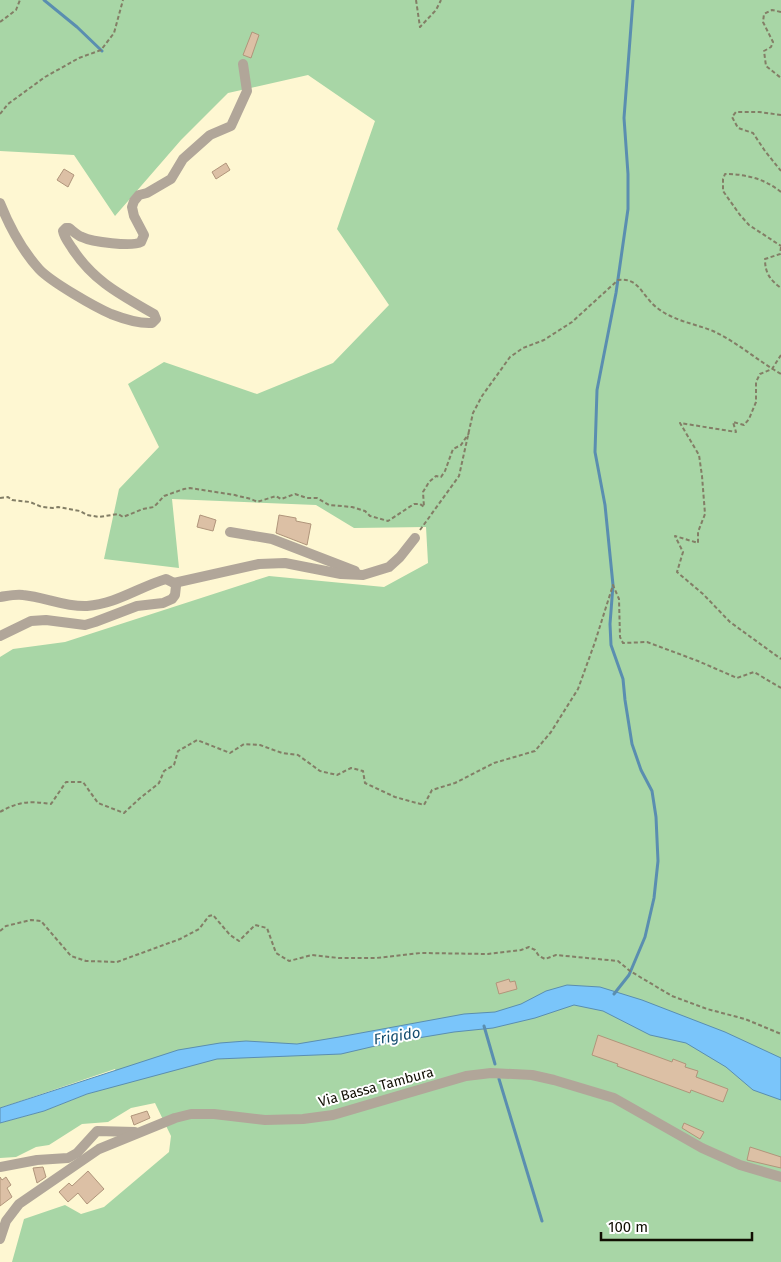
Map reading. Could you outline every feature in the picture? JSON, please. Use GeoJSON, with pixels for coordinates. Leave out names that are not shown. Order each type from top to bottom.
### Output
{"type":"FeatureCollection","features":[{"type":"Feature","properties":{"kind":"street"},"geometry":{"type":"LineString","coordinates":[[0,204],[15,238],[40,270],[59,284],[111,314],[141,324],[154,322],[156,317],[154,314],[114,291],[89,271],[75,253],[63,231],[64,228],[68,228],[83,238],[115,244],[136,244],[141,242],[144,235],[134,216],[132,207],[134,202],[139,195],[147,193],[171,179],[184,159],[210,135],[231,126],[247,91],[243,64]]}},
{"type":"Feature","properties":{"kind":"street"},"geometry":{"type":"LineString","coordinates":[[230,532],[272,539],[363,575]]}},
{"type":"Feature","properties":{"kind":"street"},"geometry":{"type":"LineString","coordinates":[[0,597],[22,595],[69,606],[101,604],[124,597],[166,579],[174,583],[259,564],[285,563],[341,574],[363,575],[389,567],[400,557],[415,538]]}},
{"type":"Feature","properties":{"kind":"street"},"geometry":{"type":"LineString","coordinates":[[0,636],[31,621],[46,620],[85,625],[137,606],[163,603],[176,595],[174,583]]}},
{"type":"Feature","properties":{"kind":"street","name":"Via Bassa Tambura"},"geometry":{"type":"LineString","coordinates":[[0,1239],[6,1221],[19,1204],[99,1149],[175,1118],[191,1114],[214,1114],[265,1120],[302,1119],[333,1115],[466,1076],[491,1073],[515,1073],[554,1080],[614,1098],[702,1148],[740,1165],[781,1177]]}},
{"type":"Feature","properties":{"kind":"street"},"geometry":{"type":"LineString","coordinates":[[0,1167],[36,1160],[68,1158],[77,1153],[97,1131],[138,1133]]}},
{"type":"Feature","properties":{"kind":"path"},"geometry":{"type":"LineString","coordinates":[[0,22],[16,10],[20,0]]}},
{"type":"Feature","properties":{"kind":"path"},"geometry":{"type":"LineString","coordinates":[[0,114],[8,104],[44,77],[79,58],[101,50],[114,33],[123,0]]}},
{"type":"Feature","properties":{"kind":"path"},"geometry":{"type":"LineString","coordinates":[[416,0],[420,28],[436,10],[441,0]]}},
{"type":"Feature","properties":{"kind":"path"},"geometry":{"type":"LineString","coordinates":[[781,12],[772,10],[764,14],[763,22],[773,42],[771,47],[764,51],[766,66],[781,78]]}},
{"type":"Feature","properties":{"kind":"path"},"geometry":{"type":"LineString","coordinates":[[781,115],[744,111],[736,112],[732,117],[738,128],[753,133],[781,171]]}},
{"type":"Feature","properties":{"kind":"path"},"geometry":{"type":"LineString","coordinates":[[781,192],[769,182],[736,174],[725,174],[723,179],[723,191],[740,215],[749,225],[781,247],[780,254],[765,259],[765,270],[772,281],[781,288]]}},
{"type":"Feature","properties":{"kind":"path"},"geometry":{"type":"LineString","coordinates":[[415,538],[459,476],[473,413],[482,396],[510,358],[523,348],[544,340],[572,322],[618,280],[627,279],[637,285],[654,305],[667,316],[712,331],[730,340],[781,374]]}},
{"type":"Feature","properties":{"kind":"path"},"geometry":{"type":"LineString","coordinates":[[781,355],[772,369],[760,374],[756,382],[756,402],[744,425],[733,422],[736,432],[680,423],[699,455],[705,514],[698,532],[698,543],[675,536],[683,552],[677,572],[703,594],[730,622],[781,659]]}},
{"type":"Feature","properties":{"kind":"path"},"geometry":{"type":"LineString","coordinates":[[0,498],[8,497],[12,500],[30,502],[33,505],[42,507],[58,507],[80,511],[99,518],[118,514],[123,517],[154,507],[164,496],[190,488],[250,498],[256,502],[276,496],[281,499],[295,494],[306,498],[317,498],[329,505],[341,508],[352,507],[370,516],[388,520],[414,504],[420,504],[424,507],[423,492],[429,482],[436,476],[441,477],[453,448],[461,445],[469,433]]}},
{"type":"Feature","properties":{"kind":"path"},"geometry":{"type":"LineString","coordinates":[[0,812],[14,804],[33,801],[51,804],[66,782],[84,782],[98,803],[124,814],[159,783],[164,771],[174,764],[178,751],[197,740],[230,753],[244,744],[260,745],[282,753],[298,755],[320,771],[338,775],[351,768],[364,771],[365,783],[395,797],[424,805],[432,790],[455,782],[494,763],[535,751],[551,732],[578,689],[612,586],[619,599],[620,637],[623,642],[647,642],[737,678],[754,672],[781,688]]}},
{"type":"Feature","properties":{"kind":"path"},"geometry":{"type":"LineString","coordinates":[[0,931],[6,926],[31,920],[40,921],[71,956],[86,961],[117,962],[199,929],[209,916],[213,915],[230,935],[239,941],[255,925],[267,928],[276,953],[289,961],[312,955],[339,958],[376,958],[421,954],[488,954],[521,950],[529,947],[535,950],[539,956],[545,958],[556,955],[618,961],[630,971],[672,996],[707,1009],[744,1019],[781,1034]]}},
{"type":"Feature","properties":{"kind":"green space"},"geometry":{"type":"Polygon","coordinates":[[[0,0],[781,0],[781,1262],[12,1262],[24,1219],[65,1205],[81,1214],[104,1207],[169,1152],[171,1136],[155,1103],[131,1108],[108,1122],[82,1124],[49,1145],[36,1147],[16,1157],[0,1158],[0,1123],[44,1111],[87,1094],[120,1084],[115,1069],[0,1108],[0,657],[13,649],[65,642],[269,576],[384,587],[428,563],[426,527],[354,528],[316,505],[172,499],[179,568],[104,559],[119,489],[159,447],[128,384],[164,362],[257,394],[333,363],[389,305],[337,229],[375,121],[308,75],[228,93],[181,140],[115,216],[74,155],[0,151],[0,0]]]}},
{"type":"Feature","properties":{"kind":"water","name":"Frigido"},"geometry":{"type":"Polygon","coordinates":[[[567,985],[600,987],[642,1000],[725,1032],[781,1058],[781,1100],[753,1090],[726,1067],[686,1043],[650,1035],[603,1011],[574,1005],[535,1018],[493,1028],[454,1032],[388,1043],[341,1054],[217,1059],[87,1094],[44,1111],[0,1123],[0,1108],[178,1050],[246,1041],[297,1044],[464,1014],[495,1012],[521,1004],[546,991],[567,985]]]}},
{"type":"Feature","properties":{"kind":"building"},"geometry":{"type":"Polygon","coordinates":[[[252,32],[259,35],[251,58],[243,55],[252,32]]]}},
{"type":"Feature","properties":{"kind":"building"},"geometry":{"type":"Polygon","coordinates":[[[226,163],[230,170],[216,179],[212,172],[226,163]]]}},
{"type":"Feature","properties":{"kind":"building"},"geometry":{"type":"Polygon","coordinates":[[[64,169],[74,175],[68,187],[57,180],[64,169]]]}},
{"type":"Feature","properties":{"kind":"building"},"geometry":{"type":"Polygon","coordinates":[[[200,515],[216,520],[213,531],[197,527],[200,515]]]}},
{"type":"Feature","properties":{"kind":"building"},"geometry":{"type":"Polygon","coordinates":[[[279,515],[296,518],[296,521],[311,524],[307,545],[276,533],[279,515]]]}},
{"type":"Feature","properties":{"kind":"building"},"geometry":{"type":"Polygon","coordinates":[[[509,979],[510,982],[515,981],[517,989],[499,994],[496,983],[509,979]]]}},
{"type":"Feature","properties":{"kind":"building"},"geometry":{"type":"Polygon","coordinates":[[[598,1035],[672,1062],[673,1059],[686,1064],[685,1067],[698,1071],[696,1077],[728,1089],[723,1102],[691,1090],[690,1093],[592,1055],[598,1035]]]}},
{"type":"Feature","properties":{"kind":"building"},"geometry":{"type":"Polygon","coordinates":[[[147,1111],[150,1118],[134,1125],[131,1116],[147,1111]]]}},
{"type":"Feature","properties":{"kind":"building"},"geometry":{"type":"Polygon","coordinates":[[[684,1123],[704,1132],[700,1139],[682,1128],[684,1123]]]}},
{"type":"Feature","properties":{"kind":"building"},"geometry":{"type":"Polygon","coordinates":[[[750,1147],[781,1157],[781,1168],[747,1160],[750,1147]]]}},
{"type":"Feature","properties":{"kind":"building"},"geometry":{"type":"Polygon","coordinates":[[[43,1167],[46,1177],[37,1183],[33,1168],[43,1167]]]}},
{"type":"Feature","properties":{"kind":"building"},"geometry":{"type":"Polygon","coordinates":[[[88,1171],[104,1189],[87,1204],[78,1193],[68,1202],[59,1192],[69,1183],[72,1186],[88,1171]]]}},
{"type":"Feature","properties":{"kind":"building"},"geometry":{"type":"Polygon","coordinates":[[[0,1177],[2,1180],[6,1177],[11,1185],[7,1188],[12,1197],[0,1206],[0,1177]]]}},
{"type":"Feature","properties":{"kind":"waterway"},"geometry":{"type":"LineString","coordinates":[[44,0],[77,27],[102,51]]}},
{"type":"Feature","properties":{"kind":"waterway"},"geometry":{"type":"LineString","coordinates":[[614,994],[629,975],[645,937],[654,898],[658,861],[656,817],[652,791],[641,770],[632,744],[623,679],[611,645],[610,624],[613,585],[605,505],[595,452],[597,390],[616,293],[628,209],[628,174],[624,118],[633,0]]}},
{"type":"Feature","properties":{"kind":"waterway"},"geometry":{"type":"LineString","coordinates":[[484,1026],[495,1064]]}},
{"type":"Feature","properties":{"kind":"waterway"},"geometry":{"type":"LineString","coordinates":[[499,1079],[542,1221]]}}]}
